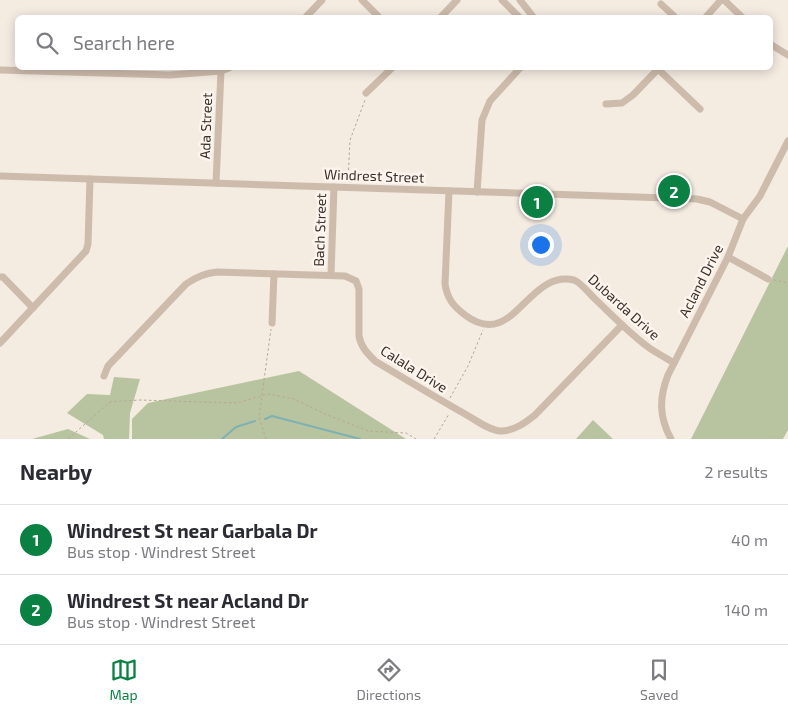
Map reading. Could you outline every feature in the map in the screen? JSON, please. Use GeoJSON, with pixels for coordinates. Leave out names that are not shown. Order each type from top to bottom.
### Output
{"type":"FeatureCollection","features":[{"type":"Feature","properties":{"kind":"street"},"geometry":{"type":"LineString","coordinates":[[308,15],[322,0]]}},
{"type":"Feature","properties":{"kind":"street"},"geometry":{"type":"LineString","coordinates":[[362,0],[377,15]]}},
{"type":"Feature","properties":{"kind":"street"},"geometry":{"type":"LineString","coordinates":[[443,15],[457,0]]}},
{"type":"Feature","properties":{"kind":"street"},"geometry":{"type":"LineString","coordinates":[[502,0],[517,15]]}},
{"type":"Feature","properties":{"kind":"street"},"geometry":{"type":"LineString","coordinates":[[520,0],[532,15]]}},
{"type":"Feature","properties":{"kind":"street"},"geometry":{"type":"LineString","coordinates":[[707,15],[723,0],[740,15]]}},
{"type":"Feature","properties":{"kind":"street"},"geometry":{"type":"LineString","coordinates":[[662,4],[673,15]]}},
{"type":"Feature","properties":{"kind":"street"},"geometry":{"type":"LineString","coordinates":[[773,46],[788,55]]}},
{"type":"Feature","properties":{"kind":"street"},"geometry":{"type":"LineString","coordinates":[[0,70],[170,75],[221,71]]}},
{"type":"Feature","properties":{"kind":"street"},"geometry":{"type":"LineString","coordinates":[[366,93],[390,70]]}},
{"type":"Feature","properties":{"kind":"street"},"geometry":{"type":"LineString","coordinates":[[477,192],[482,120],[490,101],[518,70]]}},
{"type":"Feature","properties":{"kind":"street"},"geometry":{"type":"LineString","coordinates":[[606,104],[622,103],[628,99],[656,70]]}},
{"type":"Feature","properties":{"kind":"street"},"geometry":{"type":"LineString","coordinates":[[660,70],[700,108]]}},
{"type":"Feature","properties":{"kind":"street","name":"Ada Street"},"geometry":{"type":"LineString","coordinates":[[216,183],[221,71]]}},
{"type":"Feature","properties":{"kind":"street","name":"Acland Drive"},"geometry":{"type":"LineString","coordinates":[[671,439],[662,419],[661,399],[663,388],[728,257],[743,219],[760,196],[788,141]]}},
{"type":"Feature","properties":{"kind":"street","name":"Windrest Street"},"geometry":{"type":"LineString","coordinates":[[0,176],[696,199],[710,202],[743,219]]}},
{"type":"Feature","properties":{"kind":"street"},"geometry":{"type":"LineString","coordinates":[[0,343],[86,251],[88,244],[90,179]]}},
{"type":"Feature","properties":{"kind":"street","name":"Bach Street"},"geometry":{"type":"LineString","coordinates":[[332,275],[334,187]]}},
{"type":"Feature","properties":{"kind":"street","name":"Dubarda Drive"},"geometry":{"type":"LineString","coordinates":[[449,191],[447,294],[452,304],[466,316],[483,324],[494,324],[507,319],[545,284],[559,279],[576,280],[622,325],[648,347],[674,363]]}},
{"type":"Feature","properties":{"kind":"street"},"geometry":{"type":"LineString","coordinates":[[728,257],[768,279]]}},
{"type":"Feature","properties":{"kind":"street","name":"Calala Drive"},"geometry":{"type":"LineString","coordinates":[[104,376],[108,366],[186,284],[207,273],[345,276],[356,281],[360,289],[360,342],[375,361],[490,429],[500,431],[524,424],[535,415],[622,325]]}},
{"type":"Feature","properties":{"kind":"street"},"geometry":{"type":"LineString","coordinates":[[272,323],[274,274]]}},
{"type":"Feature","properties":{"kind":"street"},"geometry":{"type":"LineString","coordinates":[[0,277],[3,277],[33,308]]}},
{"type":"Feature","properties":{"kind":"path"},"geometry":{"type":"LineString","coordinates":[[348,181],[350,140],[364,106],[366,93]]}},
{"type":"Feature","properties":{"kind":"path"},"geometry":{"type":"LineString","coordinates":[[768,279],[788,283]]}},
{"type":"Feature","properties":{"kind":"path"},"geometry":{"type":"LineString","coordinates":[[266,439],[259,417],[272,323]]}},
{"type":"Feature","properties":{"kind":"path"},"geometry":{"type":"LineString","coordinates":[[446,404],[468,366],[483,330]]}},
{"type":"Feature","properties":{"kind":"path"},"geometry":{"type":"LineString","coordinates":[[68,439],[110,402],[139,400],[237,403],[268,394],[294,399],[368,431],[406,433],[416,439]]}},
{"type":"Feature","properties":{"kind":"path"},"geometry":{"type":"LineString","coordinates":[[434,439],[450,412]]}},
{"type":"Feature","properties":{"kind":"green space"},"geometry":{"type":"Polygon","coordinates":[[[788,246],[788,430],[783,439],[691,439],[788,246]]]}},
{"type":"Feature","properties":{"kind":"green space"},"geometry":{"type":"Polygon","coordinates":[[[299,371],[406,439],[132,439],[132,419],[148,403],[299,371]]]}},
{"type":"Feature","properties":{"kind":"green space"},"geometry":{"type":"Polygon","coordinates":[[[114,377],[140,379],[130,413],[129,439],[104,439],[103,435],[67,413],[87,394],[110,395],[114,377]]]}},
{"type":"Feature","properties":{"kind":"green space"},"geometry":{"type":"Polygon","coordinates":[[[593,420],[613,439],[576,439],[593,420]]]}},
{"type":"Feature","properties":{"kind":"green space"},"geometry":{"type":"Polygon","coordinates":[[[68,429],[90,439],[32,439],[68,429]]]}},
{"type":"Feature","properties":{"kind":"waterway"},"geometry":{"type":"LineString","coordinates":[[265,419],[272,416],[360,439]]}},
{"type":"Feature","properties":{"kind":"waterway"},"geometry":{"type":"LineString","coordinates":[[222,439],[236,427],[255,421]]}},
{"type":"Feature","properties":{"kind":"place","name":"Windrest St near Acland Dr"},"geometry":{"type":"Point","coordinates":[674,191]}},
{"type":"Feature","properties":{"kind":"place","name":"Windrest St near Garbala Dr"},"geometry":{"type":"Point","coordinates":[537,202]}}]}
